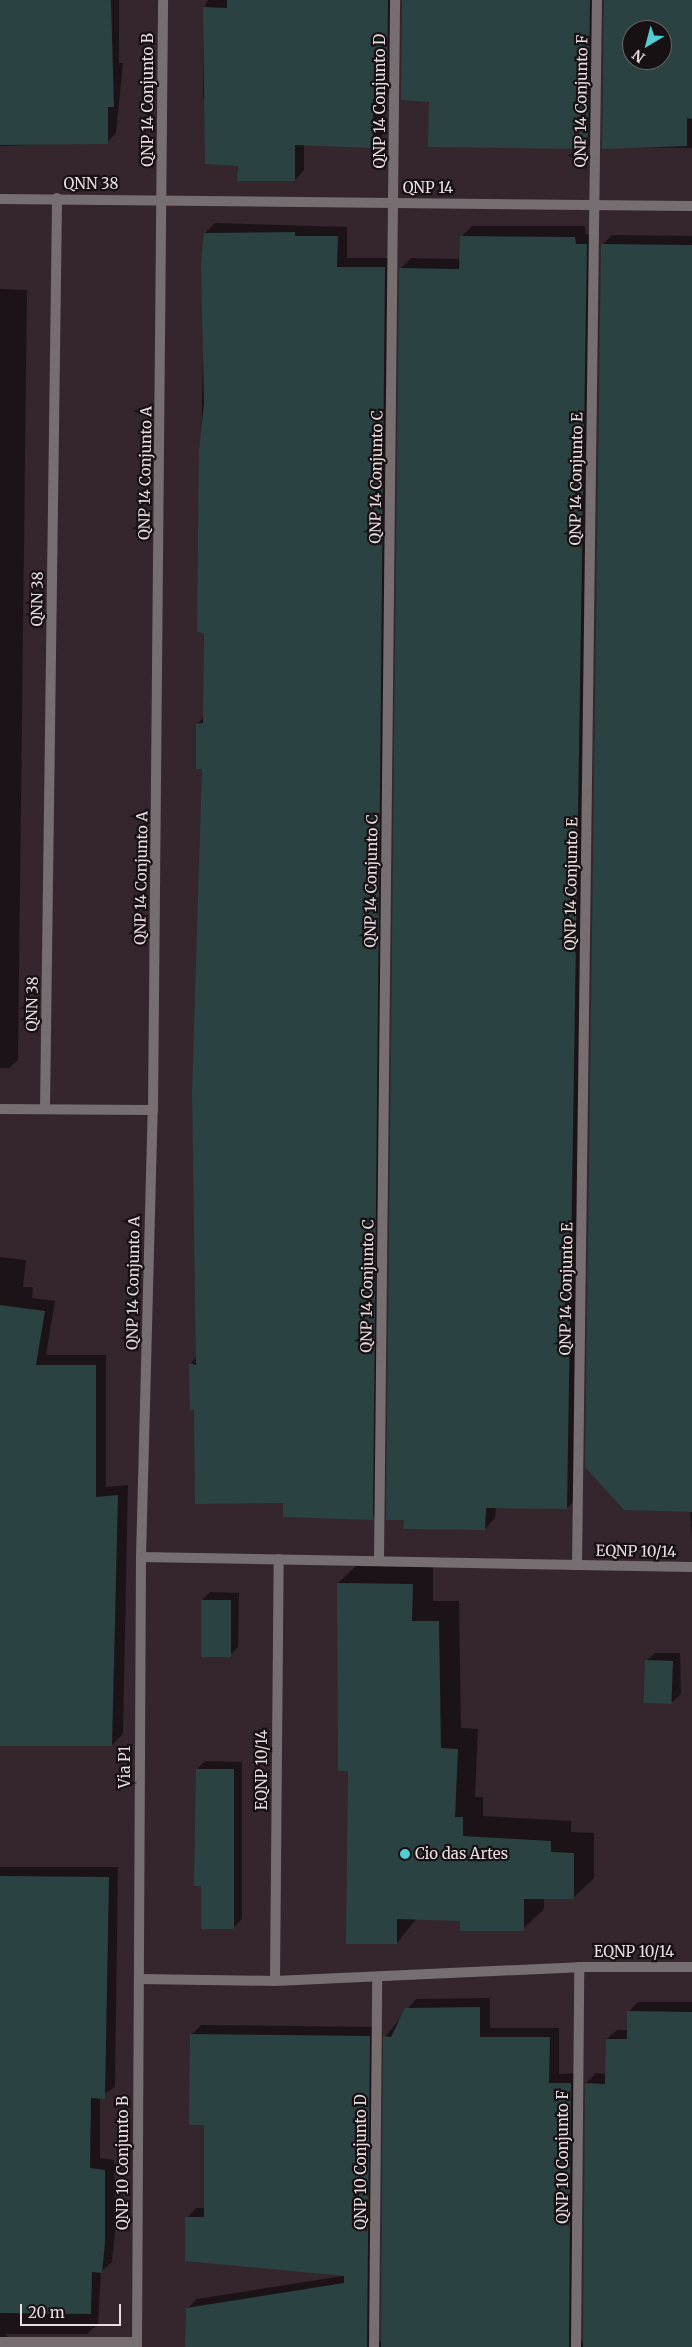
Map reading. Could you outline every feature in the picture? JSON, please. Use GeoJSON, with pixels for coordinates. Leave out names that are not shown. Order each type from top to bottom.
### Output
{"type":"FeatureCollection","features":[{"type":"Feature","properties":{"kind":"street","name":"QNP 14 Conjunto B"},"geometry":{"type":"LineString","coordinates":[[162,0],[164,199]]}},
{"type":"Feature","properties":{"kind":"street","name":"QNP 14 Conjunto D"},"geometry":{"type":"LineString","coordinates":[[394,202],[396,0]]}},
{"type":"Feature","properties":{"kind":"street","name":"QNP 14 Conjunto F"},"geometry":{"type":"LineString","coordinates":[[595,203],[597,0]]}},
{"type":"Feature","properties":{"kind":"street","name":"QNN 38"},"geometry":{"type":"LineString","coordinates":[[46,1108],[57,198],[164,199]]}},
{"type":"Feature","properties":{"kind":"street"},"geometry":{"type":"LineString","coordinates":[[0,199],[57,198]]}},
{"type":"Feature","properties":{"kind":"street","name":"QNP 14"},"geometry":{"type":"LineString","coordinates":[[164,199],[595,203],[692,206]]}},
{"type":"Feature","properties":{"kind":"street","name":"QNP 14 Conjunto A"},"geometry":{"type":"LineString","coordinates":[[141,1557],[153,1110],[164,199]]}},
{"type":"Feature","properties":{"kind":"street","name":"QNP 14 Conjunto C"},"geometry":{"type":"LineString","coordinates":[[379,1561],[394,202]]}},
{"type":"Feature","properties":{"kind":"street","name":"QNP 14 Conjunto E"},"geometry":{"type":"LineString","coordinates":[[577,1564],[595,203]]}},
{"type":"Feature","properties":{"kind":"street"},"geometry":{"type":"LineString","coordinates":[[0,1109],[153,1110]]}},
{"type":"Feature","properties":{"kind":"street","name":"EQNP 10/14"},"geometry":{"type":"LineString","coordinates":[[141,1557],[692,1567]]}},
{"type":"Feature","properties":{"kind":"street","name":"Via P1"},"geometry":{"type":"LineString","coordinates":[[139,1978],[141,1557]]}},
{"type":"Feature","properties":{"kind":"street","name":"EQNP 10/14"},"geometry":{"type":"LineString","coordinates":[[276,1981],[279,1559]]}},
{"type":"Feature","properties":{"kind":"street","name":"EQNP 10/14"},"geometry":{"type":"LineString","coordinates":[[139,1978],[276,1981],[579,1967],[692,1967]]}},
{"type":"Feature","properties":{"kind":"street","name":"QNP 10 Conjunto F"},"geometry":{"type":"LineString","coordinates":[[576,2347],[579,1967]]}},
{"type":"Feature","properties":{"kind":"street","name":"QNP 10 Conjunto D"},"geometry":{"type":"LineString","coordinates":[[374,2347],[377,1977]]}},
{"type":"Feature","properties":{"kind":"street","name":"QNP 10 Conjunto B"},"geometry":{"type":"LineString","coordinates":[[137,2345],[139,1978]]}},
{"type":"Feature","properties":{"kind":"street"},"geometry":{"type":"LineString","coordinates":[[0,2342],[137,2345]]}},
{"type":"Feature","properties":{"kind":"building"},"geometry":{"type":"Polygon","coordinates":[[[0,0],[111,0],[114,107],[108,107],[108,144],[0,145],[0,0]]]}},
{"type":"Feature","properties":{"kind":"building"},"geometry":{"type":"Polygon","coordinates":[[[227,0],[388,0],[387,100],[373,99],[373,148],[295,145],[295,181],[237,181],[238,166],[205,164],[203,7],[227,8],[227,0]]]}},
{"type":"Feature","properties":{"kind":"building"},"geometry":{"type":"Polygon","coordinates":[[[402,0],[590,0],[588,149],[428,147],[429,102],[401,100],[402,0]]]}},
{"type":"Feature","properties":{"kind":"building"},"geometry":{"type":"Polygon","coordinates":[[[604,0],[692,0],[692,119],[687,118],[687,146],[602,149],[604,0]]]}},
{"type":"Feature","properties":{"kind":"building"},"geometry":{"type":"Polygon","coordinates":[[[295,232],[295,236],[338,236],[337,267],[385,267],[373,1520],[283,1517],[283,1503],[195,1504],[194,1410],[190,1410],[189,1363],[196,1365],[192,1091],[202,769],[196,769],[196,724],[203,723],[204,633],[197,632],[199,450],[204,403],[201,264],[204,233],[295,232]]]}},
{"type":"Feature","properties":{"kind":"building"},"geometry":{"type":"Polygon","coordinates":[[[460,236],[575,237],[576,244],[587,244],[567,1509],[486,1508],[485,1530],[403,1529],[404,1520],[386,1520],[399,268],[459,269],[460,236]]]}},
{"type":"Feature","properties":{"kind":"building"},"geometry":{"type":"Polygon","coordinates":[[[601,244],[692,245],[692,1512],[624,1510],[585,1467],[601,244]]]}},
{"type":"Feature","properties":{"kind":"building"},"geometry":{"type":"Polygon","coordinates":[[[0,1305],[45,1311],[36,1365],[96,1365],[96,1497],[118,1495],[112,1746],[0,1746],[0,1305]]]}},
{"type":"Feature","properties":{"kind":"building"},"geometry":{"type":"Polygon","coordinates":[[[337,1583],[413,1584],[412,1621],[439,1621],[441,1748],[458,1749],[455,1817],[463,1817],[463,1836],[551,1841],[551,1852],[574,1853],[574,1899],[524,1899],[524,1931],[460,1931],[460,1921],[397,1919],[397,1944],[346,1944],[348,1771],[338,1771],[337,1583]]]}},
{"type":"Feature","properties":{"kind":"building"},"geometry":{"type":"Polygon","coordinates":[[[201,1600],[231,1600],[231,1657],[201,1657],[201,1600]]]}},
{"type":"Feature","properties":{"kind":"building"},"geometry":{"type":"Polygon","coordinates":[[[645,1660],[673,1661],[671,1704],[643,1703],[645,1660]]]}},
{"type":"Feature","properties":{"kind":"building"},"geometry":{"type":"Polygon","coordinates":[[[196,1769],[234,1769],[234,1929],[201,1929],[201,1886],[194,1886],[196,1769]]]}},
{"type":"Feature","properties":{"kind":"building"},"geometry":{"type":"Polygon","coordinates":[[[0,1876],[109,1877],[105,2099],[91,2098],[90,2168],[105,2170],[105,2243],[102,2273],[92,2272],[91,2314],[0,2313],[0,1876]]]}},
{"type":"Feature","properties":{"kind":"building"},"geometry":{"type":"Polygon","coordinates":[[[480,2007],[480,2037],[550,2037],[549,2083],[571,2083],[569,2347],[381,2347],[383,2036],[391,2037],[405,2008],[480,2007]]]}},
{"type":"Feature","properties":{"kind":"building"},"geometry":{"type":"Polygon","coordinates":[[[627,2011],[692,2012],[692,2347],[583,2347],[585,2083],[605,2084],[606,2039],[627,2039],[627,2011]]]}},
{"type":"Feature","properties":{"kind":"building"},"geometry":{"type":"Polygon","coordinates":[[[190,2034],[370,2036],[367,2347],[185,2347],[186,2308],[344,2283],[344,2276],[185,2261],[185,2217],[204,2217],[204,2125],[189,2125],[190,2034]]]}},
{"type":"Feature","properties":{"kind":"place","name":"Cio das Artes"},"geometry":{"type":"Point","coordinates":[405,1854]}}]}
